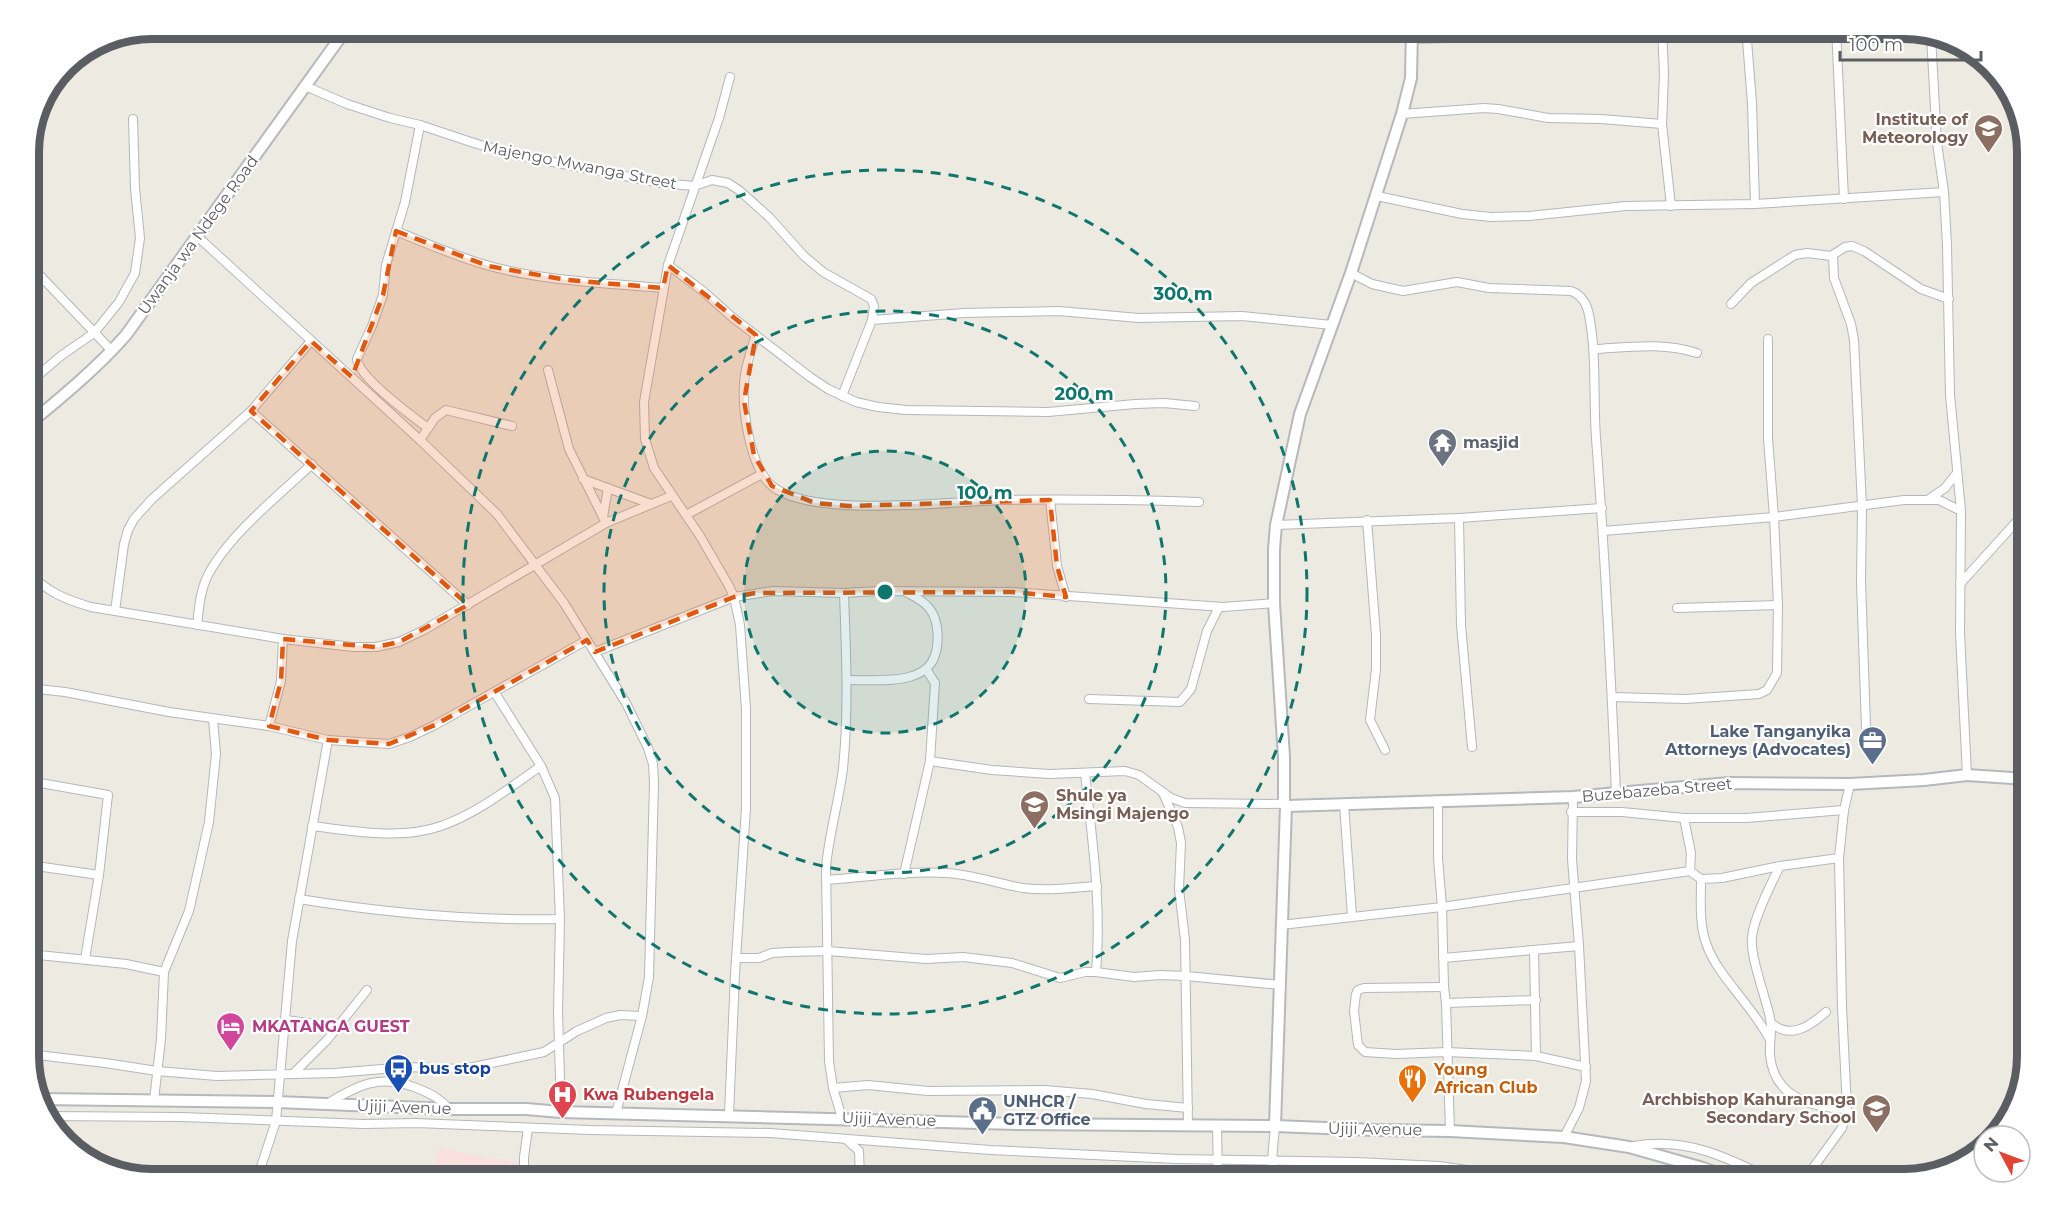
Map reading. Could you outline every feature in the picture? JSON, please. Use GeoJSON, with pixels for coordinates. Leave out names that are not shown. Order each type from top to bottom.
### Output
{"type":"FeatureCollection","features":[{"type":"Feature","properties":{"kind":"street","name":"Uwanja wa Ndege Road"},"geometry":{"type":"LineString","coordinates":[[39,415],[112,351],[141,316],[339,39]]}},
{"type":"Feature","properties":{"kind":"street"},"geometry":{"type":"LineString","coordinates":[[1272,1169],[1281,985],[1285,805],[1274,603],[1276,525],[1300,414],[1351,273],[1402,114],[1410,78],[1412,39]]}},
{"type":"Feature","properties":{"kind":"street"},"geometry":{"type":"LineString","coordinates":[[1663,39],[1662,124],[1671,206]]}},
{"type":"Feature","properties":{"kind":"street"},"geometry":{"type":"LineString","coordinates":[[1747,39],[1752,103],[1755,204]]}},
{"type":"Feature","properties":{"kind":"street"},"geometry":{"type":"LineString","coordinates":[[1837,39],[1844,199]]}},
{"type":"Feature","properties":{"kind":"street"},"geometry":{"type":"LineString","coordinates":[[1931,43],[1937,143],[1944,192],[1949,298],[1950,395],[1961,511],[1960,633],[1967,775]]}},
{"type":"Feature","properties":{"kind":"street"},"geometry":{"type":"LineString","coordinates":[[729,1115],[746,808],[747,762],[740,625],[734,597],[686,515],[654,468],[645,439],[644,402],[668,265],[730,77]]}},
{"type":"Feature","properties":{"kind":"street","name":"Majengo Mwanga Street"},"geometry":{"type":"LineString","coordinates":[[305,86],[347,104],[390,118],[522,156],[661,183],[694,186],[712,180],[720,181],[740,191],[769,217],[804,256],[823,272],[871,299],[874,306],[872,320]]}},
{"type":"Feature","properties":{"kind":"street"},"geometry":{"type":"LineString","coordinates":[[1402,114],[1484,108],[1541,117],[1662,124]]}},
{"type":"Feature","properties":{"kind":"street"},"geometry":{"type":"LineString","coordinates":[[39,375],[94,333],[119,302],[135,273],[139,220],[135,188],[133,119]]}},
{"type":"Feature","properties":{"kind":"street"},"geometry":{"type":"LineString","coordinates":[[420,125],[411,177],[386,265],[383,295],[360,351],[358,363],[380,389],[428,428]]}},
{"type":"Feature","properties":{"kind":"street"},"geometry":{"type":"LineString","coordinates":[[1377,196],[1443,211],[1484,217],[1529,216],[1626,206],[1755,204],[1944,192]]}},
{"type":"Feature","properties":{"kind":"street"},"geometry":{"type":"LineString","coordinates":[[396,231],[488,266],[567,280],[663,288]]}},
{"type":"Feature","properties":{"kind":"street"},"geometry":{"type":"LineString","coordinates":[[198,237],[420,440],[497,514],[537,565],[595,652],[635,719],[653,764],[655,809],[651,937],[649,977],[642,1016],[616,1113]]}},
{"type":"Feature","properties":{"kind":"street"},"geometry":{"type":"LineString","coordinates":[[1731,304],[1751,283],[1795,255],[1807,253],[1833,255],[1845,247],[1857,248],[1921,289],[1949,298]]}},
{"type":"Feature","properties":{"kind":"street"},"geometry":{"type":"LineString","coordinates":[[1833,255],[1834,278],[1851,324],[1854,340],[1862,506],[1861,582],[1866,727]]}},
{"type":"Feature","properties":{"kind":"street"},"geometry":{"type":"LineString","coordinates":[[668,265],[810,377],[856,402],[906,410],[1048,412],[1135,404],[1164,403],[1195,406]]}},
{"type":"Feature","properties":{"kind":"street"},"geometry":{"type":"LineString","coordinates":[[1351,273],[1372,284],[1403,291],[1457,282],[1489,288],[1571,291],[1579,294],[1584,301],[1589,312],[1595,349],[1596,435],[1602,508],[1616,793]]}},
{"type":"Feature","properties":{"kind":"street"},"geometry":{"type":"LineString","coordinates":[[39,275],[112,351]]}},
{"type":"Feature","properties":{"kind":"street"},"geometry":{"type":"LineString","coordinates":[[842,396],[872,320],[964,313],[1059,311],[1139,318],[1242,316],[1332,325]]}},
{"type":"Feature","properties":{"kind":"street"},"geometry":{"type":"LineString","coordinates":[[756,335],[744,381],[744,401],[750,438],[762,474],[772,486],[785,494],[815,503],[849,506],[1050,500],[1199,502]]}},
{"type":"Feature","properties":{"kind":"street"},"geometry":{"type":"LineString","coordinates":[[1612,697],[1685,699],[1751,695],[1767,690],[1776,673],[1778,605],[1768,438],[1768,339]]}},
{"type":"Feature","properties":{"kind":"street"},"geometry":{"type":"LineString","coordinates":[[115,611],[124,544],[134,519],[152,499],[250,411],[311,341]]}},
{"type":"Feature","properties":{"kind":"street"},"geometry":{"type":"LineString","coordinates":[[1595,349],[1665,346],[1697,353]]}},
{"type":"Feature","properties":{"kind":"street"},"geometry":{"type":"LineString","coordinates":[[548,370],[569,449],[604,520]]}},
{"type":"Feature","properties":{"kind":"street"},"geometry":{"type":"LineString","coordinates":[[420,440],[440,413],[446,410],[512,426]]}},
{"type":"Feature","properties":{"kind":"street"},"geometry":{"type":"LineString","coordinates":[[250,411],[468,605]]}},
{"type":"Feature","properties":{"kind":"street"},"geometry":{"type":"LineString","coordinates":[[197,625],[200,600],[207,577],[216,562],[253,520],[312,464]]}},
{"type":"Feature","properties":{"kind":"street"},"geometry":{"type":"LineString","coordinates":[[1929,499],[1945,488],[1957,473]]}},
{"type":"Feature","properties":{"kind":"street"},"geometry":{"type":"LineString","coordinates":[[686,515],[762,474]]}},
{"type":"Feature","properties":{"kind":"street"},"geometry":{"type":"LineString","coordinates":[[583,479],[651,504]]}},
{"type":"Feature","properties":{"kind":"street"},"geometry":{"type":"LineString","coordinates":[[604,520],[608,488]]}},
{"type":"Feature","properties":{"kind":"street"},"geometry":{"type":"LineString","coordinates":[[39,581],[65,600],[115,611],[283,639],[353,647],[376,647],[407,638],[468,605],[537,565],[604,520],[671,496]]}},
{"type":"Feature","properties":{"kind":"street"},"geometry":{"type":"LineString","coordinates":[[1603,531],[1774,517],[1929,499],[1939,500],[1961,511]]}},
{"type":"Feature","properties":{"kind":"street"},"geometry":{"type":"LineString","coordinates":[[1050,500],[1057,566],[1066,597]]}},
{"type":"Feature","properties":{"kind":"street"},"geometry":{"type":"LineString","coordinates":[[1276,525],[1459,518],[1602,508]]}},
{"type":"Feature","properties":{"kind":"street"},"geometry":{"type":"LineString","coordinates":[[1459,518],[1461,625],[1472,747]]}},
{"type":"Feature","properties":{"kind":"street"},"geometry":{"type":"LineString","coordinates":[[1367,520],[1376,635],[1376,669],[1370,720],[1385,750]]}},
{"type":"Feature","properties":{"kind":"street"},"geometry":{"type":"LineString","coordinates":[[1960,584],[2017,521]]}},
{"type":"Feature","properties":{"kind":"street"},"geometry":{"type":"LineString","coordinates":[[595,652],[734,597],[773,591],[1012,592],[1219,607],[1274,603]]}},
{"type":"Feature","properties":{"kind":"street"},"geometry":{"type":"LineString","coordinates":[[847,680],[886,680],[907,677],[926,669],[932,662],[938,636],[930,608],[906,591]]}},
{"type":"Feature","properties":{"kind":"street"},"geometry":{"type":"LineString","coordinates":[[842,1118],[833,1088],[829,1061],[826,880],[828,843],[843,766],[847,680],[844,593]]}},
{"type":"Feature","properties":{"kind":"street"},"geometry":{"type":"LineString","coordinates":[[1677,608],[1778,605]]}},
{"type":"Feature","properties":{"kind":"street"},"geometry":{"type":"LineString","coordinates":[[1089,699],[1180,702],[1191,689],[1207,631],[1219,607]]}},
{"type":"Feature","properties":{"kind":"street"},"geometry":{"type":"LineString","coordinates":[[269,726],[281,681],[283,639]]}},
{"type":"Feature","properties":{"kind":"street"},"geometry":{"type":"LineString","coordinates":[[39,689],[213,719],[269,726],[328,740],[389,744],[427,729],[587,640]]}},
{"type":"Feature","properties":{"kind":"street"},"geometry":{"type":"LineString","coordinates":[[904,874],[930,761],[935,683],[926,669]]}},
{"type":"Feature","properties":{"kind":"street"},"geometry":{"type":"LineString","coordinates":[[495,693],[541,766],[555,798],[560,919],[561,1112]]}},
{"type":"Feature","properties":{"kind":"street"},"geometry":{"type":"LineString","coordinates":[[154,1100],[164,972],[189,911],[209,822],[216,754],[213,719]]}},
{"type":"Feature","properties":{"kind":"street"},"geometry":{"type":"LineString","coordinates":[[260,1169],[276,1121],[289,963],[328,740]]}},
{"type":"Feature","properties":{"kind":"street"},"geometry":{"type":"LineString","coordinates":[[930,761],[992,770],[1049,774],[1125,771],[1138,775],[1171,798],[1185,803],[1285,805]]}},
{"type":"Feature","properties":{"kind":"street"},"geometry":{"type":"LineString","coordinates":[[312,826],[388,832],[416,831],[440,826],[473,811],[541,766]]}},
{"type":"Feature","properties":{"kind":"street"},"geometry":{"type":"LineString","coordinates":[[1085,773],[1097,886],[1099,940],[1096,972]]}},
{"type":"Feature","properties":{"kind":"street","name":"Buzebazeba Street"},"geometry":{"type":"LineString","coordinates":[[1285,805],[1572,797],[1730,783],[1850,784],[1967,775],[2017,778]]}},
{"type":"Feature","properties":{"kind":"street"},"geometry":{"type":"LineString","coordinates":[[39,783],[108,795],[99,875],[85,959]]}},
{"type":"Feature","properties":{"kind":"street"},"geometry":{"type":"LineString","coordinates":[[1812,1169],[1842,1128],[1847,1109],[1839,858],[1844,810],[1850,784]]}},
{"type":"Feature","properties":{"kind":"street"},"geometry":{"type":"LineString","coordinates":[[1162,792],[1179,827],[1181,869],[1179,889],[1185,940],[1188,1124]]}},
{"type":"Feature","properties":{"kind":"street"},"geometry":{"type":"LineString","coordinates":[[1564,1137],[1573,1122],[1584,1093],[1586,1067],[1580,946],[1572,859],[1572,797]]}},
{"type":"Feature","properties":{"kind":"street"},"geometry":{"type":"LineString","coordinates":[[1438,801],[1438,858],[1442,907],[1450,1131]]}},
{"type":"Feature","properties":{"kind":"street"},"geometry":{"type":"LineString","coordinates":[[1344,804],[1352,916]]}},
{"type":"Feature","properties":{"kind":"street"},"geometry":{"type":"LineString","coordinates":[[1571,812],[1622,812],[1684,818],[1746,818],[1844,810]]}},
{"type":"Feature","properties":{"kind":"street"},"geometry":{"type":"LineString","coordinates":[[1684,818],[1691,853],[1690,871]]}},
{"type":"Feature","properties":{"kind":"street"},"geometry":{"type":"LineString","coordinates":[[1281,925],[1442,907],[1690,871],[1701,879],[1722,878],[1780,866],[1839,858]]}},
{"type":"Feature","properties":{"kind":"street"},"geometry":{"type":"LineString","coordinates":[[39,866],[99,875]]}},
{"type":"Feature","properties":{"kind":"street"},"geometry":{"type":"LineString","coordinates":[[1780,866],[1766,896],[1752,938],[1753,951],[1771,1023],[1770,1058],[1773,1072],[1785,1090],[1810,1104],[1825,1108],[1847,1109]]}},
{"type":"Feature","properties":{"kind":"street"},"geometry":{"type":"LineString","coordinates":[[826,880],[947,873],[1047,890],[1097,886]]}},
{"type":"Feature","properties":{"kind":"street"},"geometry":{"type":"LineString","coordinates":[[1701,879],[1702,928],[1706,944],[1761,1024],[1770,1042]]}},
{"type":"Feature","properties":{"kind":"street"},"geometry":{"type":"LineString","coordinates":[[299,899],[355,908],[466,918],[560,919]]}},
{"type":"Feature","properties":{"kind":"street"},"geometry":{"type":"LineString","coordinates":[[1443,958],[1580,946]]}},
{"type":"Feature","properties":{"kind":"street"},"geometry":{"type":"LineString","coordinates":[[1534,950],[1536,1056]]}},
{"type":"Feature","properties":{"kind":"street"},"geometry":{"type":"LineString","coordinates":[[736,958],[759,958],[772,953],[828,951],[926,959],[963,957],[1012,963],[1060,978],[1085,972],[1096,972],[1134,977],[1186,976],[1281,985]]}},
{"type":"Feature","properties":{"kind":"street"},"geometry":{"type":"LineString","coordinates":[[39,955],[126,964],[164,972]]}},
{"type":"Feature","properties":{"kind":"street"},"geometry":{"type":"LineString","coordinates":[[1444,987],[1358,990],[1354,1011],[1358,1045],[1365,1052],[1396,1054],[1447,1052],[1536,1056],[1586,1067]]}},
{"type":"Feature","properties":{"kind":"street"},"geometry":{"type":"LineString","coordinates":[[293,1074],[338,1027],[367,990]]}},
{"type":"Feature","properties":{"kind":"street"},"geometry":{"type":"LineString","coordinates":[[1446,1003],[1536,1000]]}},
{"type":"Feature","properties":{"kind":"street"},"geometry":{"type":"LineString","coordinates":[[1771,1023],[1781,1031],[1792,1030],[1809,1025],[1826,1012]]}},
{"type":"Feature","properties":{"kind":"street"},"geometry":{"type":"LineString","coordinates":[[39,1055],[157,1071],[217,1076],[335,1073],[406,1067],[464,1069],[544,1052],[606,1018],[620,1015],[642,1016]]}},
{"type":"Feature","properties":{"kind":"street"},"geometry":{"type":"LineString","coordinates":[[286,1020],[338,1027]]}},
{"type":"Feature","properties":{"kind":"street"},"geometry":{"type":"LineString","coordinates":[[326,1104],[355,1088],[386,1080],[400,1082],[427,1092],[441,1100],[449,1109]]}},
{"type":"Feature","properties":{"kind":"street"},"geometry":{"type":"LineString","coordinates":[[833,1088],[868,1085],[928,1091],[1044,1090],[1092,1094],[1146,1104],[1188,1108]]}},
{"type":"Feature","properties":{"kind":"street","name":"Ujiji Avenue"},"geometry":{"type":"LineString","coordinates":[[48,1098],[277,1102],[449,1109],[526,1109],[561,1112],[1019,1124],[1188,1124],[1450,1131],[1564,1137],[1629,1147],[1689,1169]]}},
{"type":"Feature","properties":{"kind":"street"},"geometry":{"type":"LineString","coordinates":[[56,1116],[182,1117],[364,1124],[416,1123],[528,1128],[770,1133],[990,1150],[1219,1160],[1356,1162],[1460,1169]]}},
{"type":"Feature","properties":{"kind":"street"},"geometry":{"type":"LineString","coordinates":[[1217,1126],[1219,1169]]}},
{"type":"Feature","properties":{"kind":"street"},"geometry":{"type":"LineString","coordinates":[[525,1169],[528,1128]]}},
{"type":"Feature","properties":{"kind":"street"},"geometry":{"type":"LineString","coordinates":[[846,1138],[859,1151],[860,1169]]}},
{"type":"Feature","properties":{"kind":"street"},"geometry":{"type":"LineString","coordinates":[[1629,1147],[1655,1144],[1702,1149],[1750,1169]]}},
{"type":"Feature","properties":{"kind":"street"},"geometry":{"type":"LineString","coordinates":[[1434,1169],[1439,1166]]}},
{"type":"Feature","properties":{"kind":"highlighted area"},"geometry":{"type":"Polygon","coordinates":[[[396,231],[488,266],[567,280],[663,288],[668,265],[756,335],[744,401],[754,455],[772,486],[815,503],[849,506],[1050,500],[1057,566],[1066,597],[1012,592],[755,593],[734,597],[595,652],[587,640],[435,725],[389,744],[328,740],[269,726],[281,681],[283,639],[376,647],[399,642],[468,605],[251,411],[311,341],[352,377],[383,295],[396,231]]]}},
{"type":"Feature","properties":{"kind":"shaded area"},"geometry":{"type":"Polygon","coordinates":[[[439,1148],[521,1164],[521,1169],[434,1169],[439,1148]]]}},
{"type":"Feature","properties":{"kind":"place","name":"Institute of Meteorology"},"geometry":{"type":"Point","coordinates":[1989,154]}},
{"type":"Feature","properties":{"kind":"place","name":"masjid"},"geometry":{"type":"Point","coordinates":[1442,468]}},
{"type":"Feature","properties":{"kind":"place","name":"Lake Tanganyika Attorneys (Advocates)"},"geometry":{"type":"Point","coordinates":[1872,766]}},
{"type":"Feature","properties":{"kind":"place","name":"Shule ya Msingi Majengo"},"geometry":{"type":"Point","coordinates":[1035,830]}},
{"type":"Feature","properties":{"kind":"place","name":"MKATANGA GUEST"},"geometry":{"type":"Point","coordinates":[231,1052]}},
{"type":"Feature","properties":{"kind":"place","name":"bus stop"},"geometry":{"type":"Point","coordinates":[398,1094]}},
{"type":"Feature","properties":{"kind":"place","name":"Young African Club"},"geometry":{"type":"Point","coordinates":[1413,1104]}},
{"type":"Feature","properties":{"kind":"place","name":"Kwa Rubengela"},"geometry":{"type":"Point","coordinates":[562,1120]}},
{"type":"Feature","properties":{"kind":"place","name":"Archbishop Kahurananga Secondary School"},"geometry":{"type":"Point","coordinates":[1877,1134]}},
{"type":"Feature","properties":{"kind":"place","name":"UNHCR / GTZ Office"},"geometry":{"type":"Point","coordinates":[982,1136]}}]}
